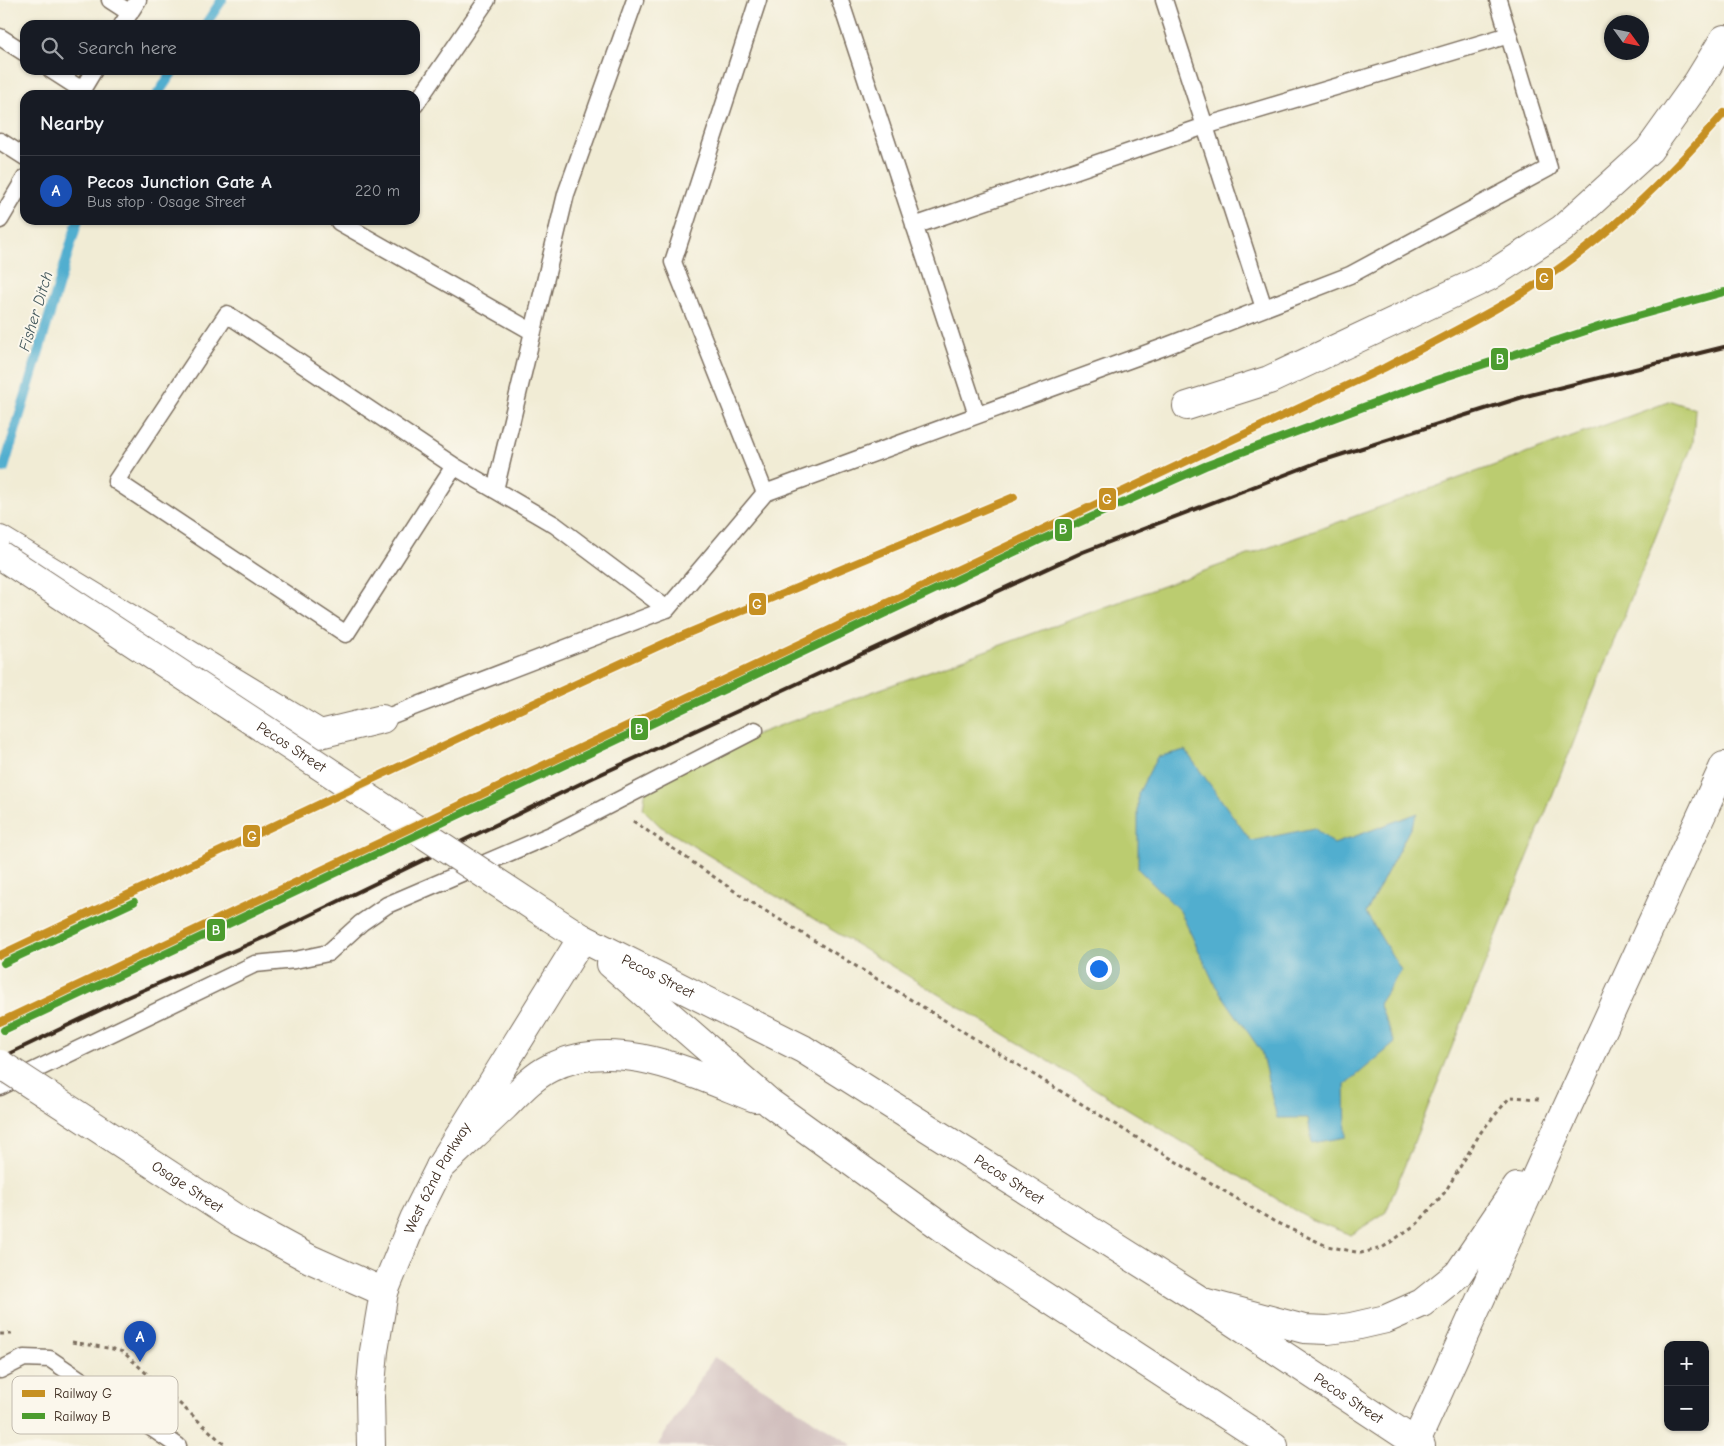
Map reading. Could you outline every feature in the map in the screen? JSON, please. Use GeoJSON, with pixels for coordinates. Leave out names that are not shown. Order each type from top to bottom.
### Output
{"type":"FeatureCollection","features":[{"type":"Feature","properties":{"kind":"main road"},"geometry":{"type":"LineString","coordinates":[[1187,406],[1270,380],[1488,277],[1562,229],[1649,150],[1697,83],[1724,39]]}},
{"type":"Feature","properties":{"kind":"main road"},"geometry":{"type":"LineString","coordinates":[[0,540],[320,734],[382,719]]}},
{"type":"Feature","properties":{"kind":"main road","name":"Pecos Street"},"geometry":{"type":"LineString","coordinates":[[0,554],[582,938],[803,1049],[1203,1302],[1417,1445]]}},
{"type":"Feature","properties":{"kind":"main road"},"geometry":{"type":"LineString","coordinates":[[1417,1445],[1565,1112],[1724,766]]}},
{"type":"Feature","properties":{"kind":"main road","name":"Pecos Street"},"geometry":{"type":"LineString","coordinates":[[582,938],[770,1103],[972,1249],[1268,1444]]}},
{"type":"Feature","properties":{"kind":"main road","name":"West 62nd Parkway"},"geometry":{"type":"LineString","coordinates":[[371,1446],[374,1351],[384,1292],[414,1219],[440,1167],[582,938]]}},
{"type":"Feature","properties":{"kind":"main road"},"geometry":{"type":"LineString","coordinates":[[440,1167],[530,1082],[550,1068],[575,1058],[600,1054],[635,1058],[669,1065],[770,1103]]}},
{"type":"Feature","properties":{"kind":"main road","name":"Osage Street"},"geometry":{"type":"LineString","coordinates":[[0,1064],[240,1221],[310,1259],[384,1292]]}},
{"type":"Feature","properties":{"kind":"main road"},"geometry":{"type":"LineString","coordinates":[[1203,1302],[1304,1329],[1328,1330],[1352,1327],[1386,1318],[1422,1303],[1458,1274],[1565,1112]]}},
{"type":"Feature","properties":{"kind":"lane"},"geometry":{"type":"LineString","coordinates":[[110,0],[130,13]]}},
{"type":"Feature","properties":{"kind":"lane"},"geometry":{"type":"LineString","coordinates":[[420,98],[487,0]]}},
{"type":"Feature","properties":{"kind":"lane"},"geometry":{"type":"LineString","coordinates":[[494,490],[566,194],[636,0]]}},
{"type":"Feature","properties":{"kind":"lane"},"geometry":{"type":"LineString","coordinates":[[758,0],[672,262],[765,493]]}},
{"type":"Feature","properties":{"kind":"lane"},"geometry":{"type":"LineString","coordinates":[[840,0],[977,415]]}},
{"type":"Feature","properties":{"kind":"lane"},"geometry":{"type":"LineString","coordinates":[[1164,0],[1264,308]]}},
{"type":"Feature","properties":{"kind":"lane"},"geometry":{"type":"LineString","coordinates":[[382,719],[667,609],[765,493],[1164,347],[1350,274],[1549,168],[1498,0]]}},
{"type":"Feature","properties":{"kind":"lane"},"geometry":{"type":"LineString","coordinates":[[914,226],[1205,126],[1509,35]]}},
{"type":"Feature","properties":{"kind":"lane"},"geometry":{"type":"LineString","coordinates":[[0,37],[20,50]]}},
{"type":"Feature","properties":{"kind":"lane"},"geometry":{"type":"LineString","coordinates":[[59,75],[82,90],[91,75]]}},
{"type":"Feature","properties":{"kind":"lane"},"geometry":{"type":"LineString","coordinates":[[0,141],[20,154]]}},
{"type":"Feature","properties":{"kind":"lane"},"geometry":{"type":"LineString","coordinates":[[0,220],[20,186]]}},
{"type":"Feature","properties":{"kind":"lane"},"geometry":{"type":"LineString","coordinates":[[344,225],[533,332]]}},
{"type":"Feature","properties":{"kind":"lane"},"geometry":{"type":"LineString","coordinates":[[454,466],[346,634],[116,481],[227,314],[454,466],[555,525],[667,609]]}},
{"type":"Feature","properties":{"kind":"lane"},"geometry":{"type":"LineString","coordinates":[[0,1087],[255,964],[295,960],[328,953],[361,923],[387,905],[552,834],[755,730]]}},
{"type":"Feature","properties":{"kind":"lane"},"geometry":{"type":"LineString","coordinates":[[0,1370],[24,1358],[50,1359],[75,1376]]}},
{"type":"Feature","properties":{"kind":"lane"},"geometry":{"type":"LineString","coordinates":[[160,1434],[178,1446]]}},
{"type":"Feature","properties":{"kind":"path"},"geometry":{"type":"LineString","coordinates":[[610,804],[746,899],[1274,1222],[1327,1246],[1361,1253],[1382,1248],[1418,1224],[1445,1192],[1481,1132],[1510,1097],[1565,1112]]}},
{"type":"Feature","properties":{"kind":"path"},"geometry":{"type":"LineString","coordinates":[[0,1334],[22,1334]]}},
{"type":"Feature","properties":{"kind":"path"},"geometry":{"type":"LineString","coordinates":[[68,1342],[123,1352],[149,1376]]}},
{"type":"Feature","properties":{"kind":"path"},"geometry":{"type":"LineString","coordinates":[[178,1402],[226,1446]]}},
{"type":"Feature","properties":{"kind":"shaded area"},"geometry":{"type":"Polygon","coordinates":[[[714,1357],[854,1446],[657,1446],[714,1357]]]}},
{"type":"Feature","properties":{"kind":"green space"},"geometry":{"type":"Polygon","coordinates":[[[1671,401],[1695,409],[1693,443],[1386,1212],[1351,1235],[1310,1219],[660,826],[643,809],[646,788],[658,770],[1671,401]]]}},
{"type":"Feature","properties":{"kind":"water"},"geometry":{"type":"Polygon","coordinates":[[[1185,750],[1251,841],[1314,828],[1334,844],[1418,813],[1366,913],[1401,970],[1379,1004],[1395,1043],[1345,1085],[1346,1137],[1312,1143],[1308,1118],[1277,1118],[1261,1051],[1215,985],[1180,911],[1138,869],[1138,794],[1157,757],[1185,750]]]}},
{"type":"Feature","properties":{"kind":"waterway","name":"Fisher Ditch"},"geometry":{"type":"LineString","coordinates":[[208,20],[222,0]]}},
{"type":"Feature","properties":{"kind":"waterway","name":"Fisher Ditch"},"geometry":{"type":"LineString","coordinates":[[160,90],[171,75]]}},
{"type":"Feature","properties":{"kind":"waterway","name":"Fisher Ditch"},"geometry":{"type":"LineString","coordinates":[[4,468],[77,225]]}},
{"type":"Feature","properties":{"kind":"railway"},"geometry":{"type":"LineString","coordinates":[[0,1058],[125,998],[265,937],[588,780],[1083,552],[1321,461],[1526,396],[1724,347]]}},
{"type":"Feature","properties":{"kind":"rail line","name":"G"},"geometry":{"type":"LineString","coordinates":[[0,1022],[1384,368],[1455,331],[1524,292],[1606,232],[1679,163],[1724,113]]}},
{"type":"Feature","properties":{"kind":"rail line","name":"B"},"geometry":{"type":"LineString","coordinates":[[4,1030],[1038,541],[1205,466],[1436,380],[1601,326],[1724,292]]}},
{"type":"Feature","properties":{"kind":"rail line","name":"G"},"geometry":{"type":"LineString","coordinates":[[0,955],[674,639],[1014,497]]}},
{"type":"Feature","properties":{"kind":"rail line","name":"B"},"geometry":{"type":"LineString","coordinates":[[4,963],[134,902]]}},
{"type":"Feature","properties":{"kind":"place","name":"Pecos Junction Gate A"},"geometry":{"type":"Point","coordinates":[140,1362]}}]}
